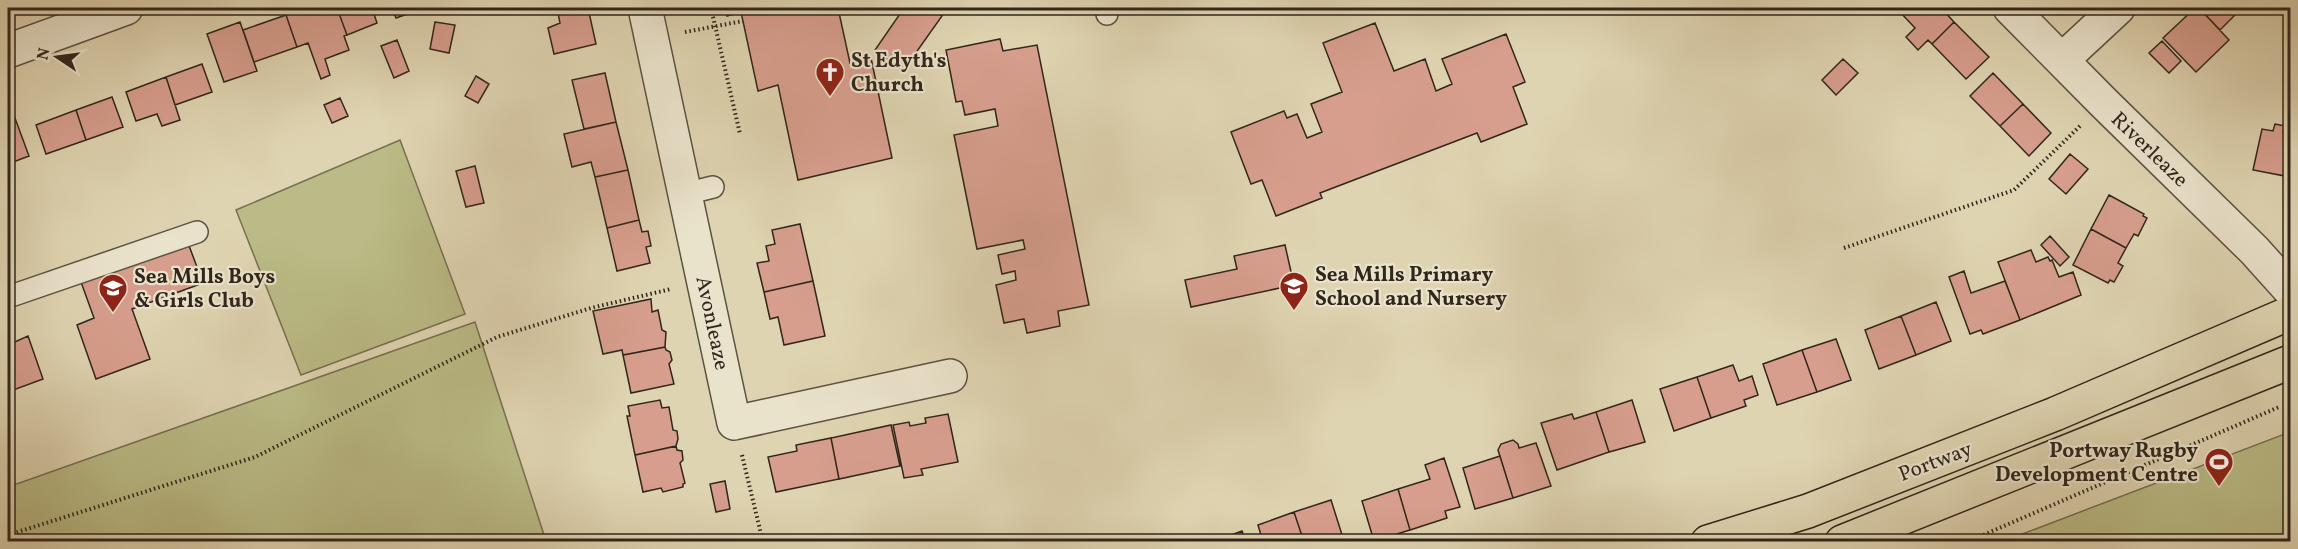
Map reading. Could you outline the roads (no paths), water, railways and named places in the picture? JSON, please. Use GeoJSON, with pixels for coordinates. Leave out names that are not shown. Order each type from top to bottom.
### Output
{"type":"FeatureCollection","features":[{"type":"Feature","properties":{"kind":"highway","name":"Portway"},"geometry":{"type":"LineString","coordinates":[[1708,542],[1808,511],[2044,418],[2290,313]]}},
{"type":"Feature","properties":{"kind":"highway","name":"Portway"},"geometry":{"type":"LineString","coordinates":[[1842,542],[2290,362]]}},
{"type":"Feature","properties":{"kind":"street"},"geometry":{"type":"LineString","coordinates":[[8,51],[126,8]]}},
{"type":"Feature","properties":{"kind":"street","name":"Avonleaze"},"geometry":{"type":"LineString","coordinates":[[645,8],[652,39],[699,190],[704,283],[734,423],[950,376]]}},
{"type":"Feature","properties":{"kind":"street","name":"Riverleaze"},"geometry":{"type":"LineString","coordinates":[[2010,8],[2254,250],[2290,290]]}},
{"type":"Feature","properties":{"kind":"street"},"geometry":{"type":"LineString","coordinates":[[2062,60],[2118,8]]}},
{"type":"Feature","properties":{"kind":"lane"},"geometry":{"type":"LineString","coordinates":[[8,297],[197,232]]}},
{"type":"Feature","properties":{"kind":"place","name":"St Edyth's Church"},"geometry":{"type":"Point","coordinates":[830,98]}},
{"type":"Feature","properties":{"kind":"place","name":"Sea Mills Primary School and Nursery"},"geometry":{"type":"Point","coordinates":[1294,312]}},
{"type":"Feature","properties":{"kind":"place","name":"Sea Mills Boys & Girls Club"},"geometry":{"type":"Point","coordinates":[113,314]}},
{"type":"Feature","properties":{"kind":"place","name":"Portway Rugby Development Centre"},"geometry":{"type":"Point","coordinates":[2219,488]}}]}
